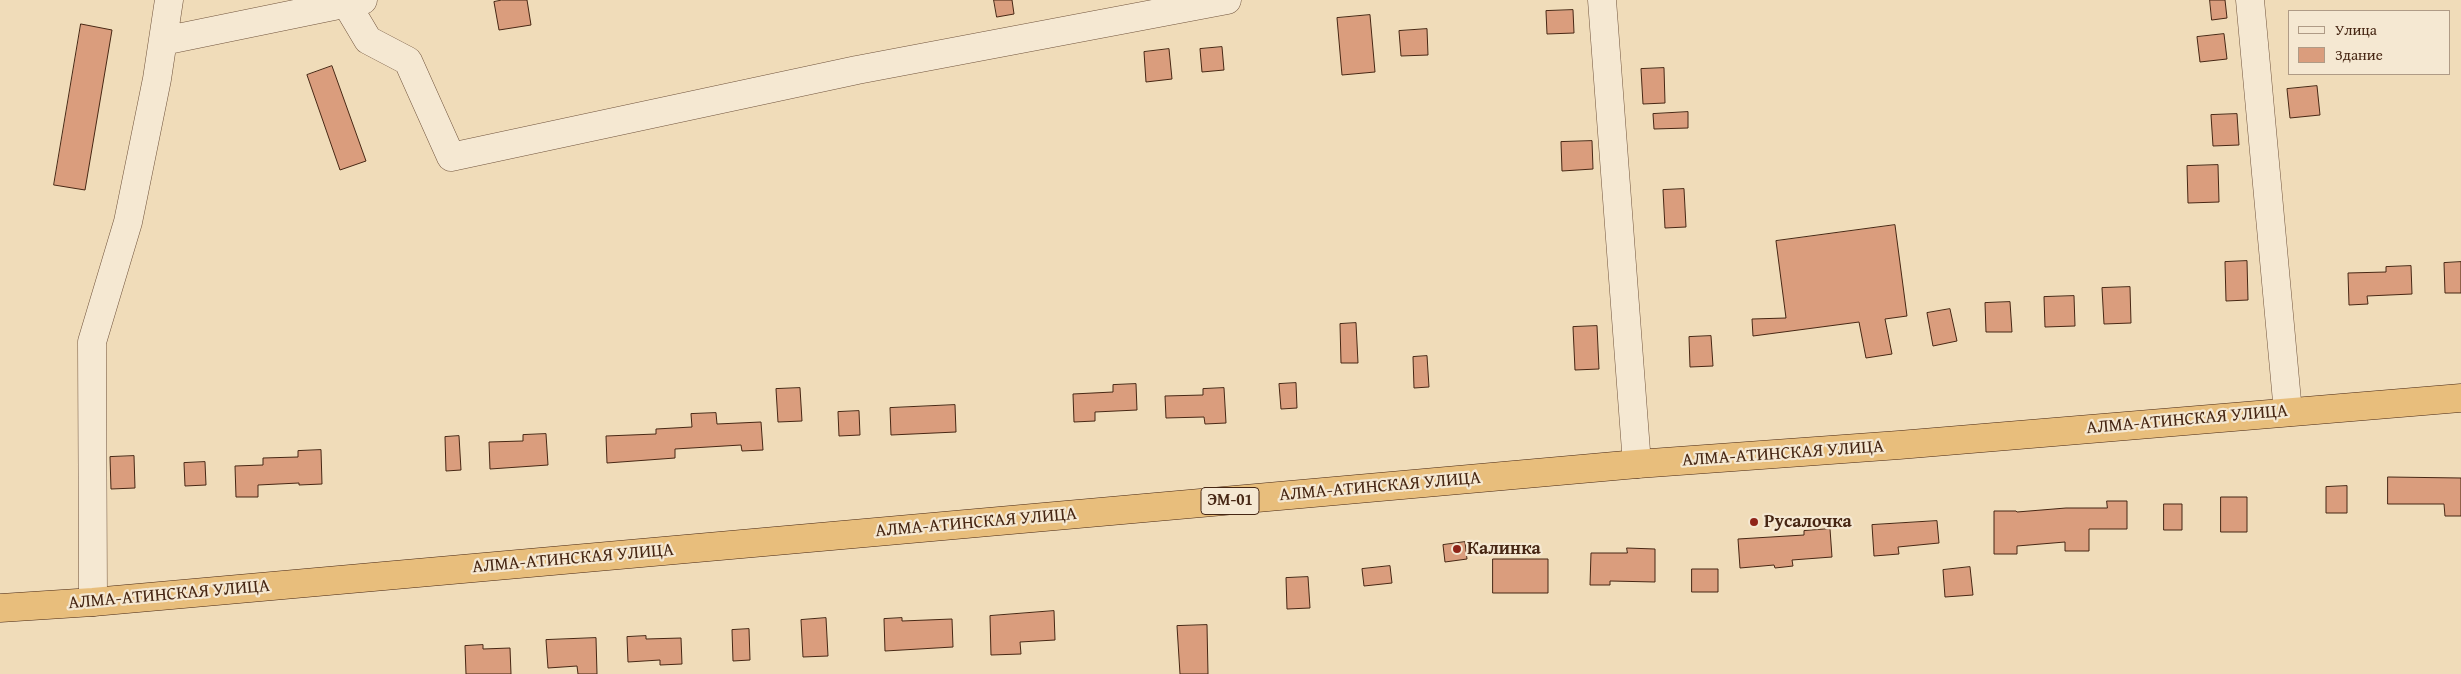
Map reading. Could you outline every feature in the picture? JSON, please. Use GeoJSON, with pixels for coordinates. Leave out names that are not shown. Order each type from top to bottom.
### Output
{"type":"FeatureCollection","features":[{"type":"Feature","properties":{"kind":"highway","name":"АЛМА-АТИНСКАЯ УЛИЦА"},"geometry":{"type":"LineString","coordinates":[[0,608],[93,602],[1637,464],[1908,444],[2461,398]]}},
{"type":"Feature","properties":{"kind":"street"},"geometry":{"type":"LineString","coordinates":[[93,602],[92,342],[128,222],[163,41],[168,0]]}},
{"type":"Feature","properties":{"kind":"street"},"geometry":{"type":"LineString","coordinates":[[163,41],[354,2],[368,40],[408,61],[451,158],[857,70],[1227,0]]}},
{"type":"Feature","properties":{"kind":"street"},"geometry":{"type":"LineString","coordinates":[[1602,0],[1637,464]]}},
{"type":"Feature","properties":{"kind":"street"},"geometry":{"type":"LineString","coordinates":[[2250,0],[2288,412]]}},
{"type":"Feature","properties":{"kind":"building"},"geometry":{"type":"Polygon","coordinates":[[[502,0],[527,0],[531,25],[499,30],[494,2],[502,0]]]}},
{"type":"Feature","properties":{"kind":"building"},"geometry":{"type":"Polygon","coordinates":[[[994,0],[1012,0],[1014,14],[997,17],[994,0]]]}},
{"type":"Feature","properties":{"kind":"building"},"geometry":{"type":"Polygon","coordinates":[[[2210,0],[2225,0],[2227,18],[2212,20],[2210,0]]]}},
{"type":"Feature","properties":{"kind":"building"},"geometry":{"type":"Polygon","coordinates":[[[1573,10],[1574,33],[1547,34],[1546,11],[1573,10]]]}},
{"type":"Feature","properties":{"kind":"building"},"geometry":{"type":"Polygon","coordinates":[[[1370,15],[1375,72],[1342,75],[1337,18],[1370,15]]]}},
{"type":"Feature","properties":{"kind":"building"},"geometry":{"type":"Polygon","coordinates":[[[81,24],[112,30],[85,190],[54,185],[81,24]]]}},
{"type":"Feature","properties":{"kind":"building"},"geometry":{"type":"Polygon","coordinates":[[[1427,29],[1428,55],[1401,56],[1399,31],[1427,29]]]}},
{"type":"Feature","properties":{"kind":"building"},"geometry":{"type":"Polygon","coordinates":[[[2224,34],[2227,59],[2200,62],[2197,37],[2224,34]]]}},
{"type":"Feature","properties":{"kind":"building"},"geometry":{"type":"Polygon","coordinates":[[[1222,47],[1224,70],[1202,72],[1200,49],[1222,47]]]}},
{"type":"Feature","properties":{"kind":"building"},"geometry":{"type":"Polygon","coordinates":[[[1169,49],[1172,79],[1146,82],[1144,52],[1169,49]]]}},
{"type":"Feature","properties":{"kind":"building"},"geometry":{"type":"Polygon","coordinates":[[[332,66],[366,161],[340,170],[307,75],[332,66]]]}},
{"type":"Feature","properties":{"kind":"building"},"geometry":{"type":"Polygon","coordinates":[[[1664,68],[1665,103],[1643,104],[1641,69],[1664,68]]]}},
{"type":"Feature","properties":{"kind":"building"},"geometry":{"type":"Polygon","coordinates":[[[2317,86],[2320,115],[2290,118],[2287,89],[2317,86]]]}},
{"type":"Feature","properties":{"kind":"building"},"geometry":{"type":"Polygon","coordinates":[[[1688,112],[1688,128],[1654,129],[1653,114],[1688,112]]]}},
{"type":"Feature","properties":{"kind":"building"},"geometry":{"type":"Polygon","coordinates":[[[2237,114],[2239,145],[2213,146],[2211,115],[2237,114]]]}},
{"type":"Feature","properties":{"kind":"building"},"geometry":{"type":"Polygon","coordinates":[[[1592,141],[1593,169],[1562,171],[1561,142],[1592,141]]]}},
{"type":"Feature","properties":{"kind":"building"},"geometry":{"type":"Polygon","coordinates":[[[2218,165],[2219,202],[2188,203],[2187,166],[2218,165]]]}},
{"type":"Feature","properties":{"kind":"building"},"geometry":{"type":"Polygon","coordinates":[[[1684,189],[1686,227],[1665,228],[1663,190],[1684,189]]]}},
{"type":"Feature","properties":{"kind":"building"},"geometry":{"type":"Polygon","coordinates":[[[1895,225],[1907,316],[1885,319],[1892,354],[1866,358],[1859,322],[1753,336],[1752,319],[1786,318],[1776,241],[1895,225]]]}},
{"type":"Feature","properties":{"kind":"building"},"geometry":{"type":"Polygon","coordinates":[[[2247,261],[2248,300],[2226,301],[2225,262],[2247,261]]]}},
{"type":"Feature","properties":{"kind":"building"},"geometry":{"type":"Polygon","coordinates":[[[2461,262],[2461,293],[2445,293],[2444,263],[2461,262]]]}},
{"type":"Feature","properties":{"kind":"building"},"geometry":{"type":"Polygon","coordinates":[[[2411,266],[2412,294],[2367,296],[2368,304],[2349,305],[2348,273],[2386,272],[2386,267],[2411,266]]]}},
{"type":"Feature","properties":{"kind":"building"},"geometry":{"type":"Polygon","coordinates":[[[2130,287],[2131,323],[2104,324],[2102,288],[2130,287]]]}},
{"type":"Feature","properties":{"kind":"building"},"geometry":{"type":"Polygon","coordinates":[[[2074,296],[2075,326],[2045,327],[2044,297],[2074,296]]]}},
{"type":"Feature","properties":{"kind":"building"},"geometry":{"type":"Polygon","coordinates":[[[2010,302],[2012,332],[1986,332],[1985,303],[2010,302]]]}},
{"type":"Feature","properties":{"kind":"building"},"geometry":{"type":"Polygon","coordinates":[[[1950,309],[1957,341],[1933,346],[1927,313],[1950,309]]]}},
{"type":"Feature","properties":{"kind":"building"},"geometry":{"type":"Polygon","coordinates":[[[1356,323],[1358,363],[1341,363],[1340,324],[1356,323]]]}},
{"type":"Feature","properties":{"kind":"building"},"geometry":{"type":"Polygon","coordinates":[[[1597,326],[1599,369],[1575,370],[1573,327],[1597,326]]]}},
{"type":"Feature","properties":{"kind":"building"},"geometry":{"type":"Polygon","coordinates":[[[1711,336],[1713,366],[1690,367],[1689,337],[1711,336]]]}},
{"type":"Feature","properties":{"kind":"building"},"geometry":{"type":"Polygon","coordinates":[[[1427,356],[1429,387],[1414,388],[1413,357],[1427,356]]]}},
{"type":"Feature","properties":{"kind":"building"},"geometry":{"type":"Polygon","coordinates":[[[1296,383],[1297,408],[1281,409],[1279,384],[1296,383]]]}},
{"type":"Feature","properties":{"kind":"building"},"geometry":{"type":"Polygon","coordinates":[[[1136,384],[1137,410],[1095,412],[1095,421],[1074,422],[1073,394],[1113,392],[1113,385],[1136,384]]]}},
{"type":"Feature","properties":{"kind":"building"},"geometry":{"type":"Polygon","coordinates":[[[800,388],[802,421],[778,422],[776,389],[800,388]]]}},
{"type":"Feature","properties":{"kind":"building"},"geometry":{"type":"Polygon","coordinates":[[[1224,388],[1226,423],[1205,424],[1204,417],[1166,418],[1165,396],[1203,395],[1203,389],[1224,388]]]}},
{"type":"Feature","properties":{"kind":"building"},"geometry":{"type":"Polygon","coordinates":[[[955,405],[956,432],[891,435],[890,408],[955,405]]]}},
{"type":"Feature","properties":{"kind":"building"},"geometry":{"type":"Polygon","coordinates":[[[859,411],[860,435],[839,436],[838,412],[859,411]]]}},
{"type":"Feature","properties":{"kind":"building"},"geometry":{"type":"Polygon","coordinates":[[[716,413],[717,424],[761,422],[763,450],[742,451],[741,445],[675,449],[675,458],[607,463],[606,436],[656,434],[656,429],[692,427],[691,414],[716,413]]]}},
{"type":"Feature","properties":{"kind":"building"},"geometry":{"type":"Polygon","coordinates":[[[546,434],[548,465],[490,469],[489,442],[523,441],[523,435],[546,434]]]}},
{"type":"Feature","properties":{"kind":"building"},"geometry":{"type":"Polygon","coordinates":[[[459,436],[461,470],[446,471],[445,437],[459,436]]]}},
{"type":"Feature","properties":{"kind":"building"},"geometry":{"type":"Polygon","coordinates":[[[321,450],[322,484],[258,485],[258,497],[236,497],[235,466],[263,465],[263,458],[298,457],[298,451],[321,450]]]}},
{"type":"Feature","properties":{"kind":"building"},"geometry":{"type":"Polygon","coordinates":[[[134,456],[135,488],[111,489],[110,457],[134,456]]]}},
{"type":"Feature","properties":{"kind":"building"},"geometry":{"type":"Polygon","coordinates":[[[205,462],[206,485],[185,486],[184,463],[205,462]]]}},
{"type":"Feature","properties":{"kind":"building"},"geometry":{"type":"Polygon","coordinates":[[[2388,477],[2461,478],[2461,516],[2445,516],[2444,504],[2388,504],[2388,477]]]}},
{"type":"Feature","properties":{"kind":"building"},"geometry":{"type":"Polygon","coordinates":[[[2347,486],[2347,513],[2326,513],[2326,487],[2347,486]]]}},
{"type":"Feature","properties":{"kind":"building"},"geometry":{"type":"Polygon","coordinates":[[[2221,497],[2247,497],[2247,532],[2221,532],[2221,497]]]}},
{"type":"Feature","properties":{"kind":"building"},"geometry":{"type":"Polygon","coordinates":[[[2107,501],[2127,501],[2127,529],[2089,529],[2089,551],[2065,551],[2065,542],[2017,546],[2017,554],[1994,554],[1994,511],[2017,512],[2066,508],[2107,508],[2107,501]]]}},
{"type":"Feature","properties":{"kind":"building"},"geometry":{"type":"Polygon","coordinates":[[[2164,504],[2182,504],[2182,530],[2164,530],[2164,504]]]}},
{"type":"Feature","properties":{"kind":"building"},"geometry":{"type":"Polygon","coordinates":[[[1937,521],[1939,543],[1898,547],[1899,554],[1874,556],[1872,525],[1937,521]]]}},
{"type":"Feature","properties":{"kind":"building"},"geometry":{"type":"Polygon","coordinates":[[[1830,529],[1832,557],[1792,560],[1793,566],[1775,568],[1774,565],[1740,568],[1738,539],[1804,535],[1804,531],[1830,529]]]}},
{"type":"Feature","properties":{"kind":"building"},"geometry":{"type":"Polygon","coordinates":[[[1465,542],[1467,559],[1445,562],[1443,545],[1465,542]]]}},
{"type":"Feature","properties":{"kind":"building"},"geometry":{"type":"Polygon","coordinates":[[[1627,548],[1655,549],[1655,582],[1610,581],[1610,585],[1590,585],[1591,553],[1627,553],[1627,548]]]}},
{"type":"Feature","properties":{"kind":"building"},"geometry":{"type":"Polygon","coordinates":[[[1493,559],[1548,559],[1548,593],[1493,593],[1493,559]]]}},
{"type":"Feature","properties":{"kind":"building"},"geometry":{"type":"Polygon","coordinates":[[[1390,566],[1392,583],[1364,586],[1362,569],[1390,566]]]}},
{"type":"Feature","properties":{"kind":"building"},"geometry":{"type":"Polygon","coordinates":[[[1970,567],[1973,595],[1945,597],[1943,570],[1970,567]]]}},
{"type":"Feature","properties":{"kind":"building"},"geometry":{"type":"Polygon","coordinates":[[[1692,569],[1718,569],[1718,592],[1692,592],[1692,569]]]}},
{"type":"Feature","properties":{"kind":"building"},"geometry":{"type":"Polygon","coordinates":[[[1308,577],[1310,608],[1287,609],[1286,578],[1308,577]]]}},
{"type":"Feature","properties":{"kind":"building"},"geometry":{"type":"Polygon","coordinates":[[[1054,611],[1055,640],[1020,642],[1021,654],[991,655],[990,616],[1054,611]]]}},
{"type":"Feature","properties":{"kind":"building"},"geometry":{"type":"Polygon","coordinates":[[[826,618],[828,656],[803,657],[801,620],[826,618]]]}},
{"type":"Feature","properties":{"kind":"building"},"geometry":{"type":"Polygon","coordinates":[[[902,618],[902,621],[952,619],[953,647],[885,651],[884,619],[902,618]]]}},
{"type":"Feature","properties":{"kind":"building"},"geometry":{"type":"Polygon","coordinates":[[[1207,625],[1208,674],[1180,674],[1177,626],[1207,625]]]}},
{"type":"Feature","properties":{"kind":"building"},"geometry":{"type":"Polygon","coordinates":[[[749,629],[750,660],[733,661],[732,630],[749,629]]]}},
{"type":"Feature","properties":{"kind":"building"},"geometry":{"type":"Polygon","coordinates":[[[646,636],[646,639],[681,638],[682,664],[660,665],[660,660],[628,662],[627,637],[646,636]]]}},
{"type":"Feature","properties":{"kind":"building"},"geometry":{"type":"Polygon","coordinates":[[[596,638],[597,674],[578,674],[577,666],[548,668],[546,640],[596,638]]]}},
{"type":"Feature","properties":{"kind":"building"},"geometry":{"type":"Polygon","coordinates":[[[483,645],[483,649],[510,648],[511,674],[466,674],[465,646],[483,645]]]}},
{"type":"Feature","properties":{"kind":"place","name":"Русалочка"},"geometry":{"type":"Point","coordinates":[1754,522]}},
{"type":"Feature","properties":{"kind":"place","name":"Калинка"},"geometry":{"type":"Point","coordinates":[1457,549]}}]}
